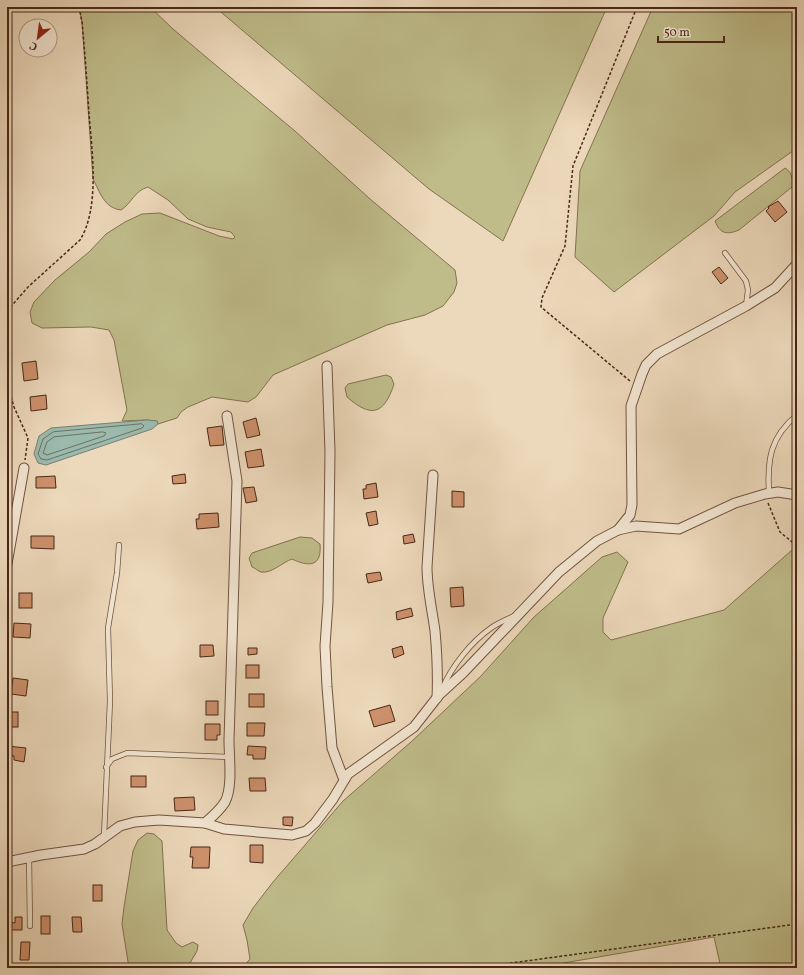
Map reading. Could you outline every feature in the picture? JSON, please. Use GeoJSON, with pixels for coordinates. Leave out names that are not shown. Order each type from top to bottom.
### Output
{"type":"FeatureCollection","features":[{"type":"Feature","properties":{"kind":"street"},"geometry":{"type":"LineString","coordinates":[[618,530],[630,515],[632,505],[631,406],[646,365],[657,354],[746,306],[775,288],[797,264]]}},
{"type":"Feature","properties":{"kind":"street"},"geometry":{"type":"LineString","coordinates":[[327,366],[330,452],[328,602],[325,646],[326,687],[332,748],[344,780]]}},
{"type":"Feature","properties":{"kind":"street"},"geometry":{"type":"LineString","coordinates":[[205,823],[220,808],[227,796],[230,778],[229,757],[237,481],[227,416]]}},
{"type":"Feature","properties":{"kind":"street"},"geometry":{"type":"LineString","coordinates":[[7,564],[24,468]]}},
{"type":"Feature","properties":{"kind":"street"},"geometry":{"type":"LineString","coordinates":[[433,475],[427,573],[435,630],[438,668],[438,697]]}},
{"type":"Feature","properties":{"kind":"street"},"geometry":{"type":"LineString","coordinates":[[7,862],[29,857],[84,849],[95,844],[120,826],[135,822],[159,820],[205,823],[224,829],[292,835],[306,831],[315,823],[333,799],[348,774],[414,727],[438,697],[463,673],[559,572],[597,541],[618,530],[636,526],[679,529],[691,525],[735,503],[767,494],[778,492],[797,495]]}},
{"type":"Feature","properties":{"kind":"lane"},"geometry":{"type":"LineString","coordinates":[[725,252],[746,281],[748,290],[746,306]]}},
{"type":"Feature","properties":{"kind":"lane"},"geometry":{"type":"LineString","coordinates":[[767,494],[772,446],[779,434],[797,415]]}},
{"type":"Feature","properties":{"kind":"lane"},"geometry":{"type":"LineString","coordinates":[[104,837],[110,701],[108,628],[117,573],[119,545]]}},
{"type":"Feature","properties":{"kind":"lane"},"geometry":{"type":"LineString","coordinates":[[438,697],[448,675],[470,647],[491,627],[521,613]]}},
{"type":"Feature","properties":{"kind":"lane"},"geometry":{"type":"LineString","coordinates":[[106,767],[112,759],[118,755],[127,753],[229,757]]}},
{"type":"Feature","properties":{"kind":"lane"},"geometry":{"type":"LineString","coordinates":[[29,857],[30,926]]}},
{"type":"Feature","properties":{"kind":"path"},"geometry":{"type":"LineString","coordinates":[[7,311],[28,287],[80,240],[84,233],[90,212],[93,179],[82,22],[79,7]]}},
{"type":"Feature","properties":{"kind":"path"},"geometry":{"type":"LineString","coordinates":[[637,7],[573,166],[565,246],[542,298],[541,307],[638,387]]}},
{"type":"Feature","properties":{"kind":"path"},"geometry":{"type":"LineString","coordinates":[[7,382],[14,407],[28,438],[24,468]]}},
{"type":"Feature","properties":{"kind":"path"},"geometry":{"type":"LineString","coordinates":[[767,494],[780,532],[797,546]]}},
{"type":"Feature","properties":{"kind":"path"},"geometry":{"type":"LineString","coordinates":[[475,968],[797,924]]}},
{"type":"Feature","properties":{"kind":"shaded area"},"geometry":{"type":"Polygon","coordinates":[[[79,7],[150,7],[173,29],[295,131],[370,199],[455,270],[457,283],[454,292],[443,306],[425,315],[387,325],[273,375],[256,397],[248,402],[212,397],[188,407],[181,412],[177,418],[158,424],[157,421],[147,420],[122,421],[127,410],[114,340],[109,330],[91,327],[42,328],[32,323],[30,312],[34,302],[55,280],[89,252],[106,234],[125,222],[142,214],[160,213],[219,236],[233,239],[235,237],[231,232],[207,227],[188,219],[168,200],[148,187],[139,191],[121,210],[110,206],[103,199],[93,179],[82,22],[79,7]]]}},
{"type":"Feature","properties":{"kind":"shaded area"},"geometry":{"type":"Polygon","coordinates":[[[215,7],[607,7],[503,241],[429,189],[215,7]]]}},
{"type":"Feature","properties":{"kind":"shaded area"},"geometry":{"type":"Polygon","coordinates":[[[653,7],[797,7],[797,148],[735,192],[714,216],[614,292],[575,257],[580,171],[653,7]]]}},
{"type":"Feature","properties":{"kind":"shaded area"},"geometry":{"type":"Polygon","coordinates":[[[785,168],[792,176],[792,187],[739,230],[727,233],[719,229],[715,221],[785,168]]]}},
{"type":"Feature","properties":{"kind":"shaded area"},"geometry":{"type":"Polygon","coordinates":[[[386,375],[391,377],[394,384],[386,402],[376,410],[363,408],[347,397],[345,388],[348,384],[386,375]]]}},
{"type":"Feature","properties":{"kind":"shaded area"},"geometry":{"type":"Polygon","coordinates":[[[300,537],[312,538],[320,544],[320,552],[317,561],[309,564],[292,559],[273,570],[265,572],[261,572],[252,567],[249,558],[252,553],[300,537]]]}},
{"type":"Feature","properties":{"kind":"shaded area"},"geometry":{"type":"Polygon","coordinates":[[[792,550],[797,554],[797,968],[721,968],[714,937],[535,968],[242,968],[250,959],[243,925],[253,908],[273,882],[343,801],[411,742],[480,677],[534,617],[602,557],[617,552],[628,562],[603,618],[603,632],[611,640],[724,610],[792,550]]]}},
{"type":"Feature","properties":{"kind":"shaded area"},"geometry":{"type":"Polygon","coordinates":[[[147,833],[154,834],[162,841],[167,930],[176,943],[182,947],[193,942],[198,945],[197,951],[187,968],[129,968],[122,924],[124,907],[133,851],[138,840],[147,833]]]}},
{"type":"Feature","properties":{"kind":"water"},"geometry":{"type":"Polygon","coordinates":[[[147,420],[157,421],[158,424],[152,429],[46,465],[38,463],[34,454],[39,436],[51,428],[147,420]]]}},
{"type":"Feature","properties":{"kind":"building"},"geometry":{"type":"Polygon","coordinates":[[[778,201],[787,212],[775,222],[766,211],[769,208],[768,207],[778,201]]]}},
{"type":"Feature","properties":{"kind":"building"},"geometry":{"type":"Polygon","coordinates":[[[719,267],[728,278],[721,284],[712,272],[719,267]]]}},
{"type":"Feature","properties":{"kind":"building"},"geometry":{"type":"Polygon","coordinates":[[[36,361],[38,379],[24,381],[22,363],[36,361]]]}},
{"type":"Feature","properties":{"kind":"building"},"geometry":{"type":"Polygon","coordinates":[[[46,395],[47,409],[31,411],[30,397],[46,395]]]}},
{"type":"Feature","properties":{"kind":"building"},"geometry":{"type":"Polygon","coordinates":[[[256,418],[260,435],[247,438],[243,422],[256,418]]]}},
{"type":"Feature","properties":{"kind":"building"},"geometry":{"type":"Polygon","coordinates":[[[222,426],[224,445],[210,446],[207,428],[222,426]]]}},
{"type":"Feature","properties":{"kind":"building"},"geometry":{"type":"Polygon","coordinates":[[[261,449],[264,466],[248,468],[245,452],[261,449]]]}},
{"type":"Feature","properties":{"kind":"building"},"geometry":{"type":"Polygon","coordinates":[[[185,474],[186,483],[173,484],[172,476],[185,474]]]}},
{"type":"Feature","properties":{"kind":"building"},"geometry":{"type":"Polygon","coordinates":[[[55,476],[56,488],[36,488],[36,477],[55,476]]]}},
{"type":"Feature","properties":{"kind":"building"},"geometry":{"type":"Polygon","coordinates":[[[376,483],[378,497],[364,499],[363,489],[366,489],[366,485],[376,483]]]}},
{"type":"Feature","properties":{"kind":"building"},"geometry":{"type":"Polygon","coordinates":[[[254,487],[257,501],[246,503],[243,488],[254,487]]]}},
{"type":"Feature","properties":{"kind":"building"},"geometry":{"type":"Polygon","coordinates":[[[452,491],[464,492],[464,507],[452,507],[452,491]]]}},
{"type":"Feature","properties":{"kind":"building"},"geometry":{"type":"Polygon","coordinates":[[[376,511],[378,524],[369,526],[366,513],[376,511]]]}},
{"type":"Feature","properties":{"kind":"building"},"geometry":{"type":"Polygon","coordinates":[[[218,513],[219,527],[197,529],[196,519],[199,519],[199,514],[218,513]]]}},
{"type":"Feature","properties":{"kind":"building"},"geometry":{"type":"Polygon","coordinates":[[[413,534],[415,542],[404,544],[403,536],[413,534]]]}},
{"type":"Feature","properties":{"kind":"building"},"geometry":{"type":"Polygon","coordinates":[[[31,536],[54,536],[54,549],[31,548],[31,536]]]}},
{"type":"Feature","properties":{"kind":"building"},"geometry":{"type":"Polygon","coordinates":[[[380,572],[382,580],[368,583],[366,574],[380,572]]]}},
{"type":"Feature","properties":{"kind":"building"},"geometry":{"type":"Polygon","coordinates":[[[463,587],[464,606],[451,607],[450,588],[463,587]]]}},
{"type":"Feature","properties":{"kind":"building"},"geometry":{"type":"Polygon","coordinates":[[[19,593],[32,593],[32,608],[19,608],[19,593]]]}},
{"type":"Feature","properties":{"kind":"building"},"geometry":{"type":"Polygon","coordinates":[[[411,608],[413,616],[397,620],[396,612],[411,608]]]}},
{"type":"Feature","properties":{"kind":"building"},"geometry":{"type":"Polygon","coordinates":[[[14,623],[31,624],[30,638],[13,637],[14,623]]]}},
{"type":"Feature","properties":{"kind":"building"},"geometry":{"type":"Polygon","coordinates":[[[200,645],[213,645],[214,656],[200,657],[200,645]]]}},
{"type":"Feature","properties":{"kind":"building"},"geometry":{"type":"Polygon","coordinates":[[[402,646],[404,654],[394,658],[392,649],[402,646]]]}},
{"type":"Feature","properties":{"kind":"building"},"geometry":{"type":"Polygon","coordinates":[[[248,648],[257,648],[257,654],[248,655],[248,648]]]}},
{"type":"Feature","properties":{"kind":"building"},"geometry":{"type":"Polygon","coordinates":[[[246,665],[259,665],[259,678],[246,678],[246,665]]]}},
{"type":"Feature","properties":{"kind":"building"},"geometry":{"type":"Polygon","coordinates":[[[13,678],[28,680],[26,696],[11,694],[13,678]]]}},
{"type":"Feature","properties":{"kind":"building"},"geometry":{"type":"Polygon","coordinates":[[[249,694],[264,694],[264,707],[249,707],[249,694]]]}},
{"type":"Feature","properties":{"kind":"building"},"geometry":{"type":"Polygon","coordinates":[[[206,701],[218,701],[218,715],[206,715],[206,701]]]}},
{"type":"Feature","properties":{"kind":"building"},"geometry":{"type":"Polygon","coordinates":[[[390,705],[395,721],[374,727],[369,711],[390,705]]]}},
{"type":"Feature","properties":{"kind":"building"},"geometry":{"type":"Polygon","coordinates":[[[7,712],[18,712],[18,727],[7,727],[7,712]]]}},
{"type":"Feature","properties":{"kind":"building"},"geometry":{"type":"Polygon","coordinates":[[[247,723],[265,723],[264,736],[247,736],[247,723]]]}},
{"type":"Feature","properties":{"kind":"building"},"geometry":{"type":"Polygon","coordinates":[[[205,724],[220,724],[220,735],[217,735],[217,740],[205,740],[205,724]]]}},
{"type":"Feature","properties":{"kind":"building"},"geometry":{"type":"Polygon","coordinates":[[[7,746],[26,748],[24,762],[14,760],[14,756],[7,755],[7,746]]]}},
{"type":"Feature","properties":{"kind":"building"},"geometry":{"type":"Polygon","coordinates":[[[248,746],[266,747],[265,759],[253,759],[253,755],[247,755],[248,746]]]}},
{"type":"Feature","properties":{"kind":"building"},"geometry":{"type":"Polygon","coordinates":[[[131,776],[146,776],[146,787],[131,787],[131,776]]]}},
{"type":"Feature","properties":{"kind":"building"},"geometry":{"type":"Polygon","coordinates":[[[249,778],[265,778],[266,791],[250,791],[249,778]]]}},
{"type":"Feature","properties":{"kind":"building"},"geometry":{"type":"Polygon","coordinates":[[[194,797],[195,810],[175,811],[174,798],[194,797]]]}},
{"type":"Feature","properties":{"kind":"building"},"geometry":{"type":"Polygon","coordinates":[[[283,817],[293,817],[292,826],[283,825],[283,817]]]}},
{"type":"Feature","properties":{"kind":"building"},"geometry":{"type":"Polygon","coordinates":[[[250,845],[263,845],[263,863],[250,862],[250,845]]]}},
{"type":"Feature","properties":{"kind":"building"},"geometry":{"type":"Polygon","coordinates":[[[191,847],[210,847],[209,868],[192,868],[193,857],[190,857],[191,847]]]}},
{"type":"Feature","properties":{"kind":"building"},"geometry":{"type":"Polygon","coordinates":[[[93,885],[102,885],[102,901],[93,901],[93,885]]]}},
{"type":"Feature","properties":{"kind":"building"},"geometry":{"type":"Polygon","coordinates":[[[41,916],[50,916],[50,934],[41,934],[41,916]]]}},
{"type":"Feature","properties":{"kind":"building"},"geometry":{"type":"Polygon","coordinates":[[[15,917],[22,917],[22,930],[9,930],[9,922],[15,923],[15,917]]]}},
{"type":"Feature","properties":{"kind":"building"},"geometry":{"type":"Polygon","coordinates":[[[72,917],[81,917],[82,932],[73,932],[72,917]]]}},
{"type":"Feature","properties":{"kind":"building"},"geometry":{"type":"Polygon","coordinates":[[[21,942],[30,942],[29,960],[20,960],[21,942]]]}}]}
